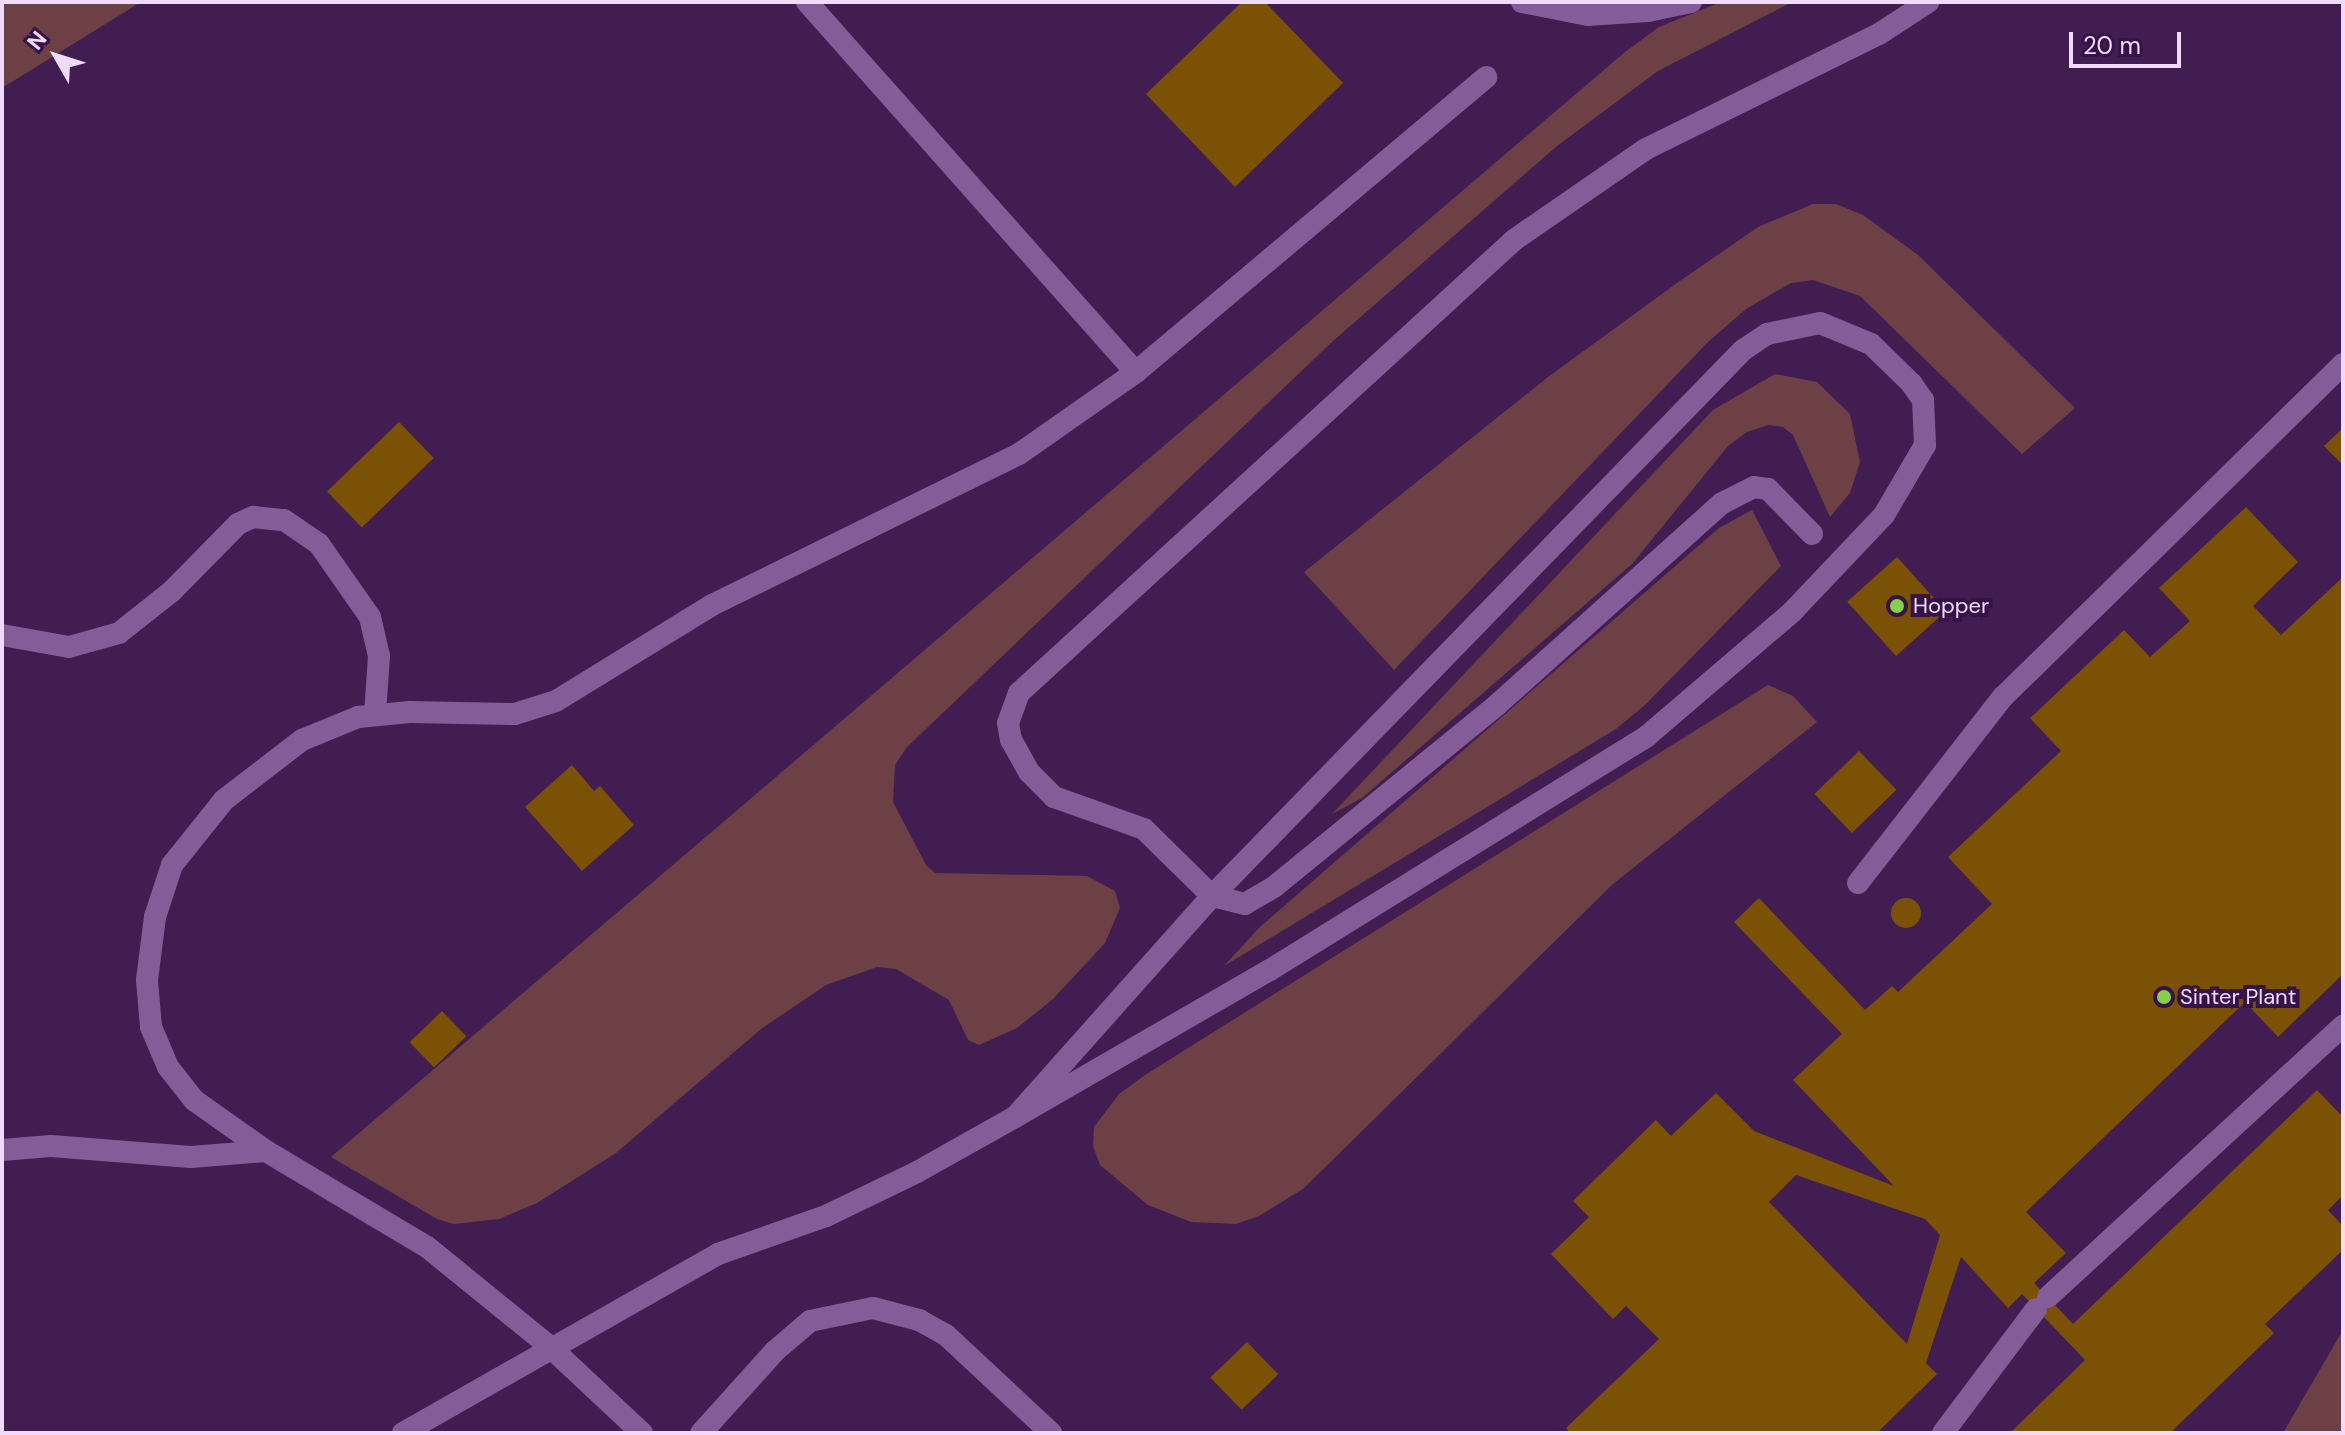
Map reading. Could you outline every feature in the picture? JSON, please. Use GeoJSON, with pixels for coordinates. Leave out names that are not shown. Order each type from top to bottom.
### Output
{"type":"FeatureCollection","features":[{"type":"Feature","properties":{"kind":"lane"},"geometry":{"type":"LineString","coordinates":[[807,2],[1136,372]]}},
{"type":"Feature","properties":{"kind":"lane"},"geometry":{"type":"LineString","coordinates":[[1522,2],[1588,15],[1648,11],[1691,2]]}},
{"type":"Feature","properties":{"kind":"lane"},"geometry":{"type":"LineString","coordinates":[[1812,534],[1768,489],[1739,492],[1497,705],[1274,887],[1245,904],[1212,896],[1144,829],[1054,797],[1039,785],[1011,740],[1008,723],[1019,693],[1514,240],[1646,149],[1879,34],[1928,2]]}},
{"type":"Feature","properties":{"kind":"lane"},"geometry":{"type":"LineString","coordinates":[[642,1433],[549,1346],[427,1247],[266,1151],[194,1100],[168,1067],[151,1027],[147,980],[155,917],[172,865],[224,800],[302,740],[375,714],[515,714],[556,701],[712,605],[1019,454],[1136,372],[1486,77]]}},
{"type":"Feature","properties":{"kind":"lane"},"geometry":{"type":"LineString","coordinates":[[403,1433],[549,1346],[718,1254],[826,1216],[1015,1117],[1526,815],[1647,736],[1740,661],[1863,538],[1917,467],[1927,422],[1923,400],[1912,384],[1871,344],[1820,323],[1767,334],[1743,350],[1212,896],[1015,1117]]}},
{"type":"Feature","properties":{"kind":"lane"},"geometry":{"type":"LineString","coordinates":[[1858,883],[2003,697],[2343,364]]}},
{"type":"Feature","properties":{"kind":"lane"},"geometry":{"type":"LineString","coordinates":[[2,635],[69,647],[119,633],[172,591],[238,524],[253,517],[284,520],[319,544],[370,617],[379,656],[375,714]]}},
{"type":"Feature","properties":{"kind":"lane"},"geometry":{"type":"LineString","coordinates":[[1943,1433],[2042,1303],[2343,1026]]}},
{"type":"Feature","properties":{"kind":"lane"},"geometry":{"type":"LineString","coordinates":[[2,1150],[51,1146],[191,1157],[266,1151]]}},
{"type":"Feature","properties":{"kind":"lane"},"geometry":{"type":"LineString","coordinates":[[701,1433],[775,1351],[810,1321],[873,1308],[919,1320],[946,1335],[1051,1433]]}},
{"type":"Feature","properties":{"kind":"shaded area"},"geometry":{"type":"Polygon","coordinates":[[[2,2],[141,2],[2,88],[2,2]]]}},
{"type":"Feature","properties":{"kind":"shaded area"},"geometry":{"type":"Polygon","coordinates":[[[1721,2],[1792,2],[1658,71],[1557,146],[1333,341],[907,747],[895,765],[893,802],[926,865],[935,873],[1087,876],[1115,891],[1120,908],[1105,943],[1053,999],[1017,1028],[979,1045],[968,1040],[949,1000],[896,969],[877,967],[826,985],[761,1029],[616,1153],[537,1203],[499,1219],[454,1224],[437,1219],[331,1157],[1625,52],[1659,27],[1721,2]]]}},
{"type":"Feature","properties":{"kind":"shaded area"},"geometry":{"type":"Polygon","coordinates":[[[1813,204],[1836,204],[1863,215],[1918,255],[2075,408],[2022,454],[1860,296],[1813,280],[1791,283],[1746,309],[1708,342],[1394,670],[1304,572],[1548,377],[1677,283],[1758,227],[1813,204]]]}},
{"type":"Feature","properties":{"kind":"shaded area"},"geometry":{"type":"Polygon","coordinates":[[[1775,374],[1817,382],[1850,414],[1860,462],[1850,493],[1830,517],[1793,435],[1783,427],[1768,425],[1747,432],[1728,446],[1632,564],[1362,798],[1332,814],[1713,410],[1775,374]]]}},
{"type":"Feature","properties":{"kind":"shaded area"},"geometry":{"type":"Polygon","coordinates":[[[1752,510],[1781,566],[1645,705],[1616,729],[1224,966],[1260,927],[1719,528],[1752,510]]]}},
{"type":"Feature","properties":{"kind":"shaded area"},"geometry":{"type":"Polygon","coordinates":[[[1768,685],[1793,696],[1817,722],[1613,884],[1303,1189],[1259,1216],[1236,1224],[1191,1222],[1148,1205],[1100,1165],[1093,1146],[1094,1127],[1119,1094],[1145,1075],[1768,685]]]}},
{"type":"Feature","properties":{"kind":"shaded area"},"geometry":{"type":"Polygon","coordinates":[[[2343,1330],[2343,1433],[2283,1433],[2343,1330]]]}},
{"type":"Feature","properties":{"kind":"building"},"geometry":{"type":"Polygon","coordinates":[[[1242,2],[1265,2],[1343,83],[1235,187],[1146,94],[1242,2]]]}},
{"type":"Feature","properties":{"kind":"building"},"geometry":{"type":"Polygon","coordinates":[[[399,422],[434,458],[362,527],[327,491],[399,422]]]}},
{"type":"Feature","properties":{"kind":"building"},"geometry":{"type":"Polygon","coordinates":[[[2343,428],[2343,465],[2324,446],[2343,428]]]}},
{"type":"Feature","properties":{"kind":"building"},"geometry":{"type":"Polygon","coordinates":[[[2246,507],[2298,562],[2253,606],[2281,635],[2343,577],[2343,974],[2278,1037],[2245,1002],[2026,1212],[2066,1253],[2034,1283],[2073,1324],[2317,1090],[2343,1117],[2343,1195],[2328,1210],[2343,1226],[2343,1250],[2265,1324],[2274,1333],[2170,1433],[2010,1433],[2085,1360],[2022,1294],[2008,1308],[1961,1257],[1926,1363],[1937,1374],[1877,1433],[1570,1433],[1566,1428],[1659,1339],[1626,1306],[1613,1319],[1551,1254],[1589,1217],[1573,1201],[1656,1120],[1671,1136],[1716,1093],[1754,1131],[1894,1186],[1793,1080],[1842,1034],[1734,922],[1759,898],[1865,1010],[1892,986],[1898,992],[1992,904],[1948,857],[2061,751],[2030,718],[2124,630],[2150,657],[2190,621],[2159,588],[2246,507]],[[1796,1175],[1769,1202],[1907,1344],[1940,1235],[1925,1219],[1796,1175]]]}},
{"type":"Feature","properties":{"kind":"building","name":"Hopper"},"geometry":{"type":"Polygon","coordinates":[[[1897,557],[1946,611],[1896,656],[1847,602],[1897,557]]]}},
{"type":"Feature","properties":{"kind":"building"},"geometry":{"type":"Polygon","coordinates":[[[1859,751],[1897,790],[1852,833],[1814,794],[1859,751]]]}},
{"type":"Feature","properties":{"kind":"building"},"geometry":{"type":"Polygon","coordinates":[[[572,765],[594,791],[600,786],[634,825],[582,871],[525,807],[572,765]]]}},
{"type":"Feature","properties":{"kind":"building"},"geometry":{"type":"Polygon","coordinates":[[[1906,898],[1912,899],[1920,907],[1920,919],[1912,927],[1906,928],[1900,927],[1892,919],[1891,913],[1892,907],[1900,899],[1906,898]]]}},
{"type":"Feature","properties":{"kind":"building"},"geometry":{"type":"Polygon","coordinates":[[[442,1011],[466,1036],[434,1067],[410,1042],[442,1011]]]}},
{"type":"Feature","properties":{"kind":"building"},"geometry":{"type":"Polygon","coordinates":[[[1247,1342],[1278,1374],[1242,1410],[1210,1377],[1247,1342]]]}},
{"type":"Feature","properties":{"kind":"place","name":"Hopper"},"geometry":{"type":"Point","coordinates":[1897,606]}},
{"type":"Feature","properties":{"kind":"place","name":"Sinter Plant"},"geometry":{"type":"Point","coordinates":[2164,997]}}]}
